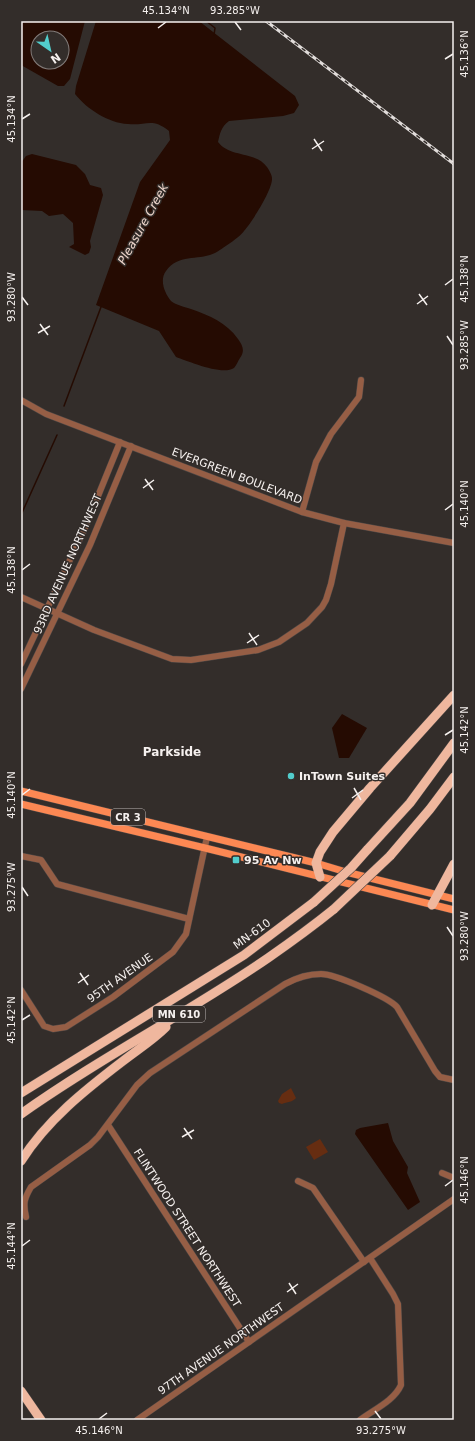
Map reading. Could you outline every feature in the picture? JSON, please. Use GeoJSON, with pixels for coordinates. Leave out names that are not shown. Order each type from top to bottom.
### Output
{"type":"FeatureCollection","features":[{"type":"Feature","properties":{"kind":"highway"},"geometry":{"type":"LineString","coordinates":[[320,877],[316,863],[320,852],[332,832],[454,695]]}},
{"type":"Feature","properties":{"kind":"highway","name":"MN-610"},"geometry":{"type":"LineString","coordinates":[[21,1092],[244,955],[314,902],[351,868],[410,803],[454,743]]}},
{"type":"Feature","properties":{"kind":"highway","name":"MN 610"},"geometry":{"type":"LineString","coordinates":[[21,1114],[268,958],[302,934],[334,909],[390,856],[430,810],[454,776]]}},
{"type":"Feature","properties":{"kind":"highway"},"geometry":{"type":"LineString","coordinates":[[432,904],[454,864]]}},
{"type":"Feature","properties":{"kind":"highway"},"geometry":{"type":"LineString","coordinates":[[21,1161],[31,1145],[87,1088],[164,1030],[181,1012]]}},
{"type":"Feature","properties":{"kind":"highway"},"geometry":{"type":"LineString","coordinates":[[21,1391],[41,1420]]}},
{"type":"Feature","properties":{"kind":"main road","name":"CR 3"},"geometry":{"type":"LineString","coordinates":[[21,791],[316,863],[454,899]]}},
{"type":"Feature","properties":{"kind":"main road","name":"CR 3"},"geometry":{"type":"LineString","coordinates":[[21,804],[454,910]]}},
{"type":"Feature","properties":{"kind":"street"},"geometry":{"type":"LineString","coordinates":[[302,512],[316,462],[331,434],[359,397],[361,380]]}},
{"type":"Feature","properties":{"kind":"street","name":"EVERGREEN BOULEVARD"},"geometry":{"type":"LineString","coordinates":[[21,400],[46,414],[302,512],[344,523],[454,543]]}},
{"type":"Feature","properties":{"kind":"street","name":"93RD AVENUE NORTHWEST"},"geometry":{"type":"LineString","coordinates":[[21,664],[48,610],[87,524],[120,442]]}},
{"type":"Feature","properties":{"kind":"street","name":"93RD AVENUE NORTHWEST"},"geometry":{"type":"LineString","coordinates":[[21,689],[90,545],[131,446]]}},
{"type":"Feature","properties":{"kind":"street"},"geometry":{"type":"LineString","coordinates":[[21,597],[94,630],[172,659],[191,660],[267,648],[279,642],[307,623],[322,608],[331,584],[344,523]]}},
{"type":"Feature","properties":{"kind":"street","name":"95TH AVENUE"},"geometry":{"type":"LineString","coordinates":[[21,990],[44,1026],[53,1029],[66,1027],[125,988],[173,952],[186,934],[207,837]]}},
{"type":"Feature","properties":{"kind":"street"},"geometry":{"type":"LineString","coordinates":[[21,856],[41,860],[57,884],[189,919]]}},
{"type":"Feature","properties":{"kind":"street"},"geometry":{"type":"LineString","coordinates":[[26,1217],[23,1205],[26,1195],[31,1187],[90,1145],[108,1125],[137,1085],[150,1073],[290,982],[303,977],[322,974],[335,977],[389,1000],[397,1007],[435,1071],[440,1077],[454,1080]]}},
{"type":"Feature","properties":{"kind":"street","name":"FLINTWOOD STREET NORTHWEST"},"geometry":{"type":"LineString","coordinates":[[108,1125],[249,1342]]}},
{"type":"Feature","properties":{"kind":"street"},"geometry":{"type":"LineString","coordinates":[[442,1173],[454,1178]]}},
{"type":"Feature","properties":{"kind":"street"},"geometry":{"type":"LineString","coordinates":[[298,1181],[313,1188],[364,1262]]}},
{"type":"Feature","properties":{"kind":"street","name":"97TH AVENUE NORTHWEST"},"geometry":{"type":"LineString","coordinates":[[137,1420],[454,1199]]}},
{"type":"Feature","properties":{"kind":"street"},"geometry":{"type":"LineString","coordinates":[[360,1420],[398,1392],[401,1385],[398,1304],[370,1258]]}},
{"type":"Feature","properties":{"kind":"shaded area"},"geometry":{"type":"Polygon","coordinates":[[[291,1088],[296,1098],[290,1102],[282,1104],[279,1103],[278,1101],[282,1094],[291,1088]]]}},
{"type":"Feature","properties":{"kind":"shaded area"},"geometry":{"type":"Polygon","coordinates":[[[320,1139],[328,1152],[314,1160],[306,1147],[320,1139]]]}},
{"type":"Feature","properties":{"kind":"water"},"geometry":{"type":"Polygon","coordinates":[[[21,21],[85,21],[70,79],[64,86],[58,86],[21,65],[21,21]]]}},
{"type":"Feature","properties":{"kind":"water"},"geometry":{"type":"Polygon","coordinates":[[[96,21],[199,21],[295,96],[299,105],[294,113],[283,116],[229,121],[224,126],[220,133],[218,142],[229,150],[250,156],[262,162],[268,168],[272,177],[269,190],[257,213],[242,234],[215,253],[183,260],[171,265],[163,278],[165,291],[171,301],[217,320],[228,328],[238,339],[242,346],[242,355],[234,368],[229,370],[214,369],[176,357],[159,331],[96,305],[140,182],[170,140],[169,131],[158,124],[128,124],[113,121],[92,110],[75,94],[76,86],[96,21]]]}},
{"type":"Feature","properties":{"kind":"water"},"geometry":{"type":"Polygon","coordinates":[[[32,154],[76,165],[85,174],[90,185],[101,188],[103,195],[90,241],[91,247],[89,253],[85,255],[69,247],[74,244],[73,223],[63,214],[49,216],[42,211],[21,210],[21,163],[26,156],[32,154]]]}},
{"type":"Feature","properties":{"kind":"water"},"geometry":{"type":"Polygon","coordinates":[[[342,714],[367,728],[349,758],[339,758],[332,728],[342,714]]]}},
{"type":"Feature","properties":{"kind":"water"},"geometry":{"type":"Polygon","coordinates":[[[388,1123],[393,1141],[408,1167],[407,1173],[420,1202],[408,1210],[355,1134],[356,1130],[360,1128],[388,1123]]]}},
{"type":"Feature","properties":{"kind":"waterway","name":"Pleasure Creek"},"geometry":{"type":"LineString","coordinates":[[206,21],[215,28],[214,35]]}},
{"type":"Feature","properties":{"kind":"waterway","name":"Pleasure Creek"},"geometry":{"type":"LineString","coordinates":[[64,406],[101,307]]}},
{"type":"Feature","properties":{"kind":"waterway","name":"Pleasure Creek"},"geometry":{"type":"LineString","coordinates":[[21,515],[57,435]]}},
{"type":"Feature","properties":{"kind":"railway"},"geometry":{"type":"LineString","coordinates":[[266,21],[454,164]]}},
{"type":"Feature","properties":{"kind":"place","name":"InTown Suites"},"geometry":{"type":"Point","coordinates":[291,776]}},
{"type":"Feature","properties":{"kind":"place","name":"95 Av Nw"},"geometry":{"type":"Point","coordinates":[236,860]}},
{"type":"Feature","properties":{"kind":"district","name":"Parkside"},"geometry":{"type":"Point","coordinates":[172,752]}}]}
